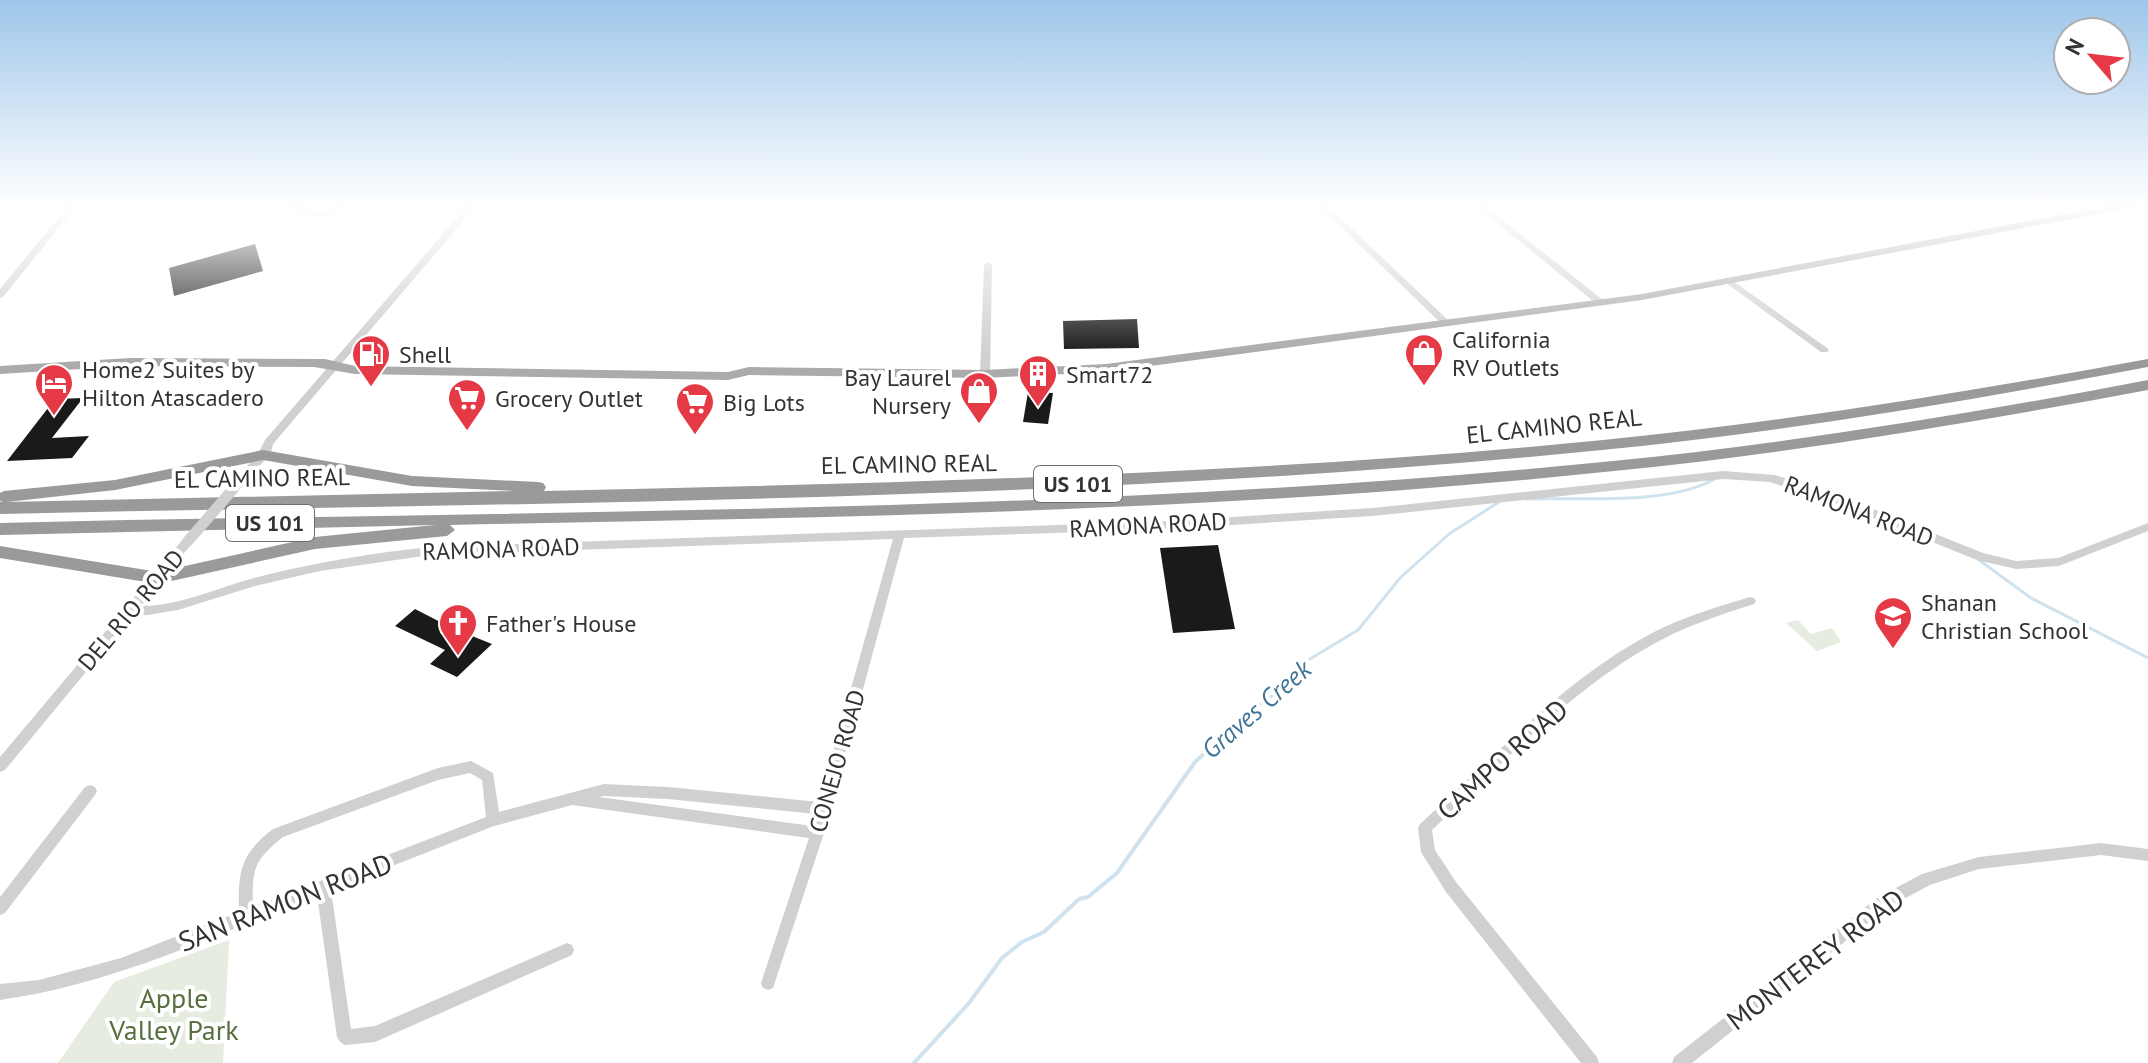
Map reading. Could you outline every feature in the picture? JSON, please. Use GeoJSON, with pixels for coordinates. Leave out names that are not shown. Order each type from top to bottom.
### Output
{"type":"FeatureCollection","features":[{"type":"Feature","properties":{"kind":"highway","name":"EL CAMINO REAL"},"geometry":{"type":"LineString","coordinates":[[0,508],[1069,484],[1428,463],[1802,422],[2010,390],[2148,363]]}},
{"type":"Feature","properties":{"kind":"highway","name":"EL CAMINO REAL"},"geometry":{"type":"LineString","coordinates":[[0,529],[1059,506],[1422,484],[1789,444],[1957,419],[2148,385]]}},
{"type":"Feature","properties":{"kind":"highway"},"geometry":{"type":"LineString","coordinates":[[0,498],[115,485],[263,455],[412,481],[647,494]]}},
{"type":"Feature","properties":{"kind":"highway"},"geometry":{"type":"LineString","coordinates":[[0,552],[158,578],[315,543],[541,518]]}},
{"type":"Feature","properties":{"kind":"main road"},"geometry":{"type":"LineString","coordinates":[[0,370],[130,362],[342,362],[728,376],[749,371],[985,374],[1106,368],[1601,303],[1868,255]]}},
{"type":"Feature","properties":{"kind":"street"},"geometry":{"type":"LineString","coordinates":[[0,295],[33,255]]}},
{"type":"Feature","properties":{"kind":"street","name":"DEL RIO ROAD"},"geometry":{"type":"LineString","coordinates":[[0,766],[432,255]]}},
{"type":"Feature","properties":{"kind":"street"},"geometry":{"type":"LineString","coordinates":[[1374,255],[1447,324]]}},
{"type":"Feature","properties":{"kind":"street"},"geometry":{"type":"LineString","coordinates":[[1541,255],[1601,303]]}},
{"type":"Feature","properties":{"kind":"street"},"geometry":{"type":"LineString","coordinates":[[985,374],[988,265]]}},
{"type":"Feature","properties":{"kind":"street"},"geometry":{"type":"LineString","coordinates":[[1729,281],[1824,350]]}},
{"type":"Feature","properties":{"kind":"street","name":"RAMONA ROAD"},"geometry":{"type":"LineString","coordinates":[[131,610],[174,607],[253,582],[314,568],[430,551],[1169,525],[1373,512],[1738,475],[1771,478],[1806,489],[1948,545],[2016,565],[2059,562],[2148,527]]}},
{"type":"Feature","properties":{"kind":"street","name":"CONEJO ROAD"},"geometry":{"type":"LineString","coordinates":[[768,983],[817,833],[899,536]]}},
{"type":"Feature","properties":{"kind":"street","name":"CAMPO ROAD"},"geometry":{"type":"LineString","coordinates":[[1591,1063],[1451,887],[1428,852],[1425,828],[1562,704],[1612,664],[1657,636],[1750,601]]}},
{"type":"Feature","properties":{"kind":"street"},"geometry":{"type":"LineString","coordinates":[[246,917],[245,867],[257,848],[278,833],[438,774],[471,767],[488,777],[493,820]]}},
{"type":"Feature","properties":{"kind":"street","name":"SAN RAMON ROAD"},"geometry":{"type":"LineString","coordinates":[[0,992],[39,987],[121,965],[493,820],[604,790],[668,793],[824,809]]}},
{"type":"Feature","properties":{"kind":"street"},"geometry":{"type":"LineString","coordinates":[[0,908],[90,791]]}},
{"type":"Feature","properties":{"kind":"street"},"geometry":{"type":"LineString","coordinates":[[567,799],[817,833]]}},
{"type":"Feature","properties":{"kind":"street","name":"MONTEREY ROAD"},"geometry":{"type":"LineString","coordinates":[[1680,1063],[1882,903],[1927,879],[1979,863],[2101,849],[2148,855]]}},
{"type":"Feature","properties":{"kind":"street"},"geometry":{"type":"LineString","coordinates":[[323,887],[345,1037],[375,1034],[567,950]]}},
{"type":"Feature","properties":{"kind":"green space"},"geometry":{"type":"Polygon","coordinates":[[[1798,620],[1811,634],[1832,628],[1841,642],[1817,651],[1786,623],[1798,620]]]}},
{"type":"Feature","properties":{"kind":"green space","name":"Apple Valley Park"},"geometry":{"type":"Polygon","coordinates":[[[229,940],[223,1063],[58,1063],[114,982],[229,940]]]}},
{"type":"Feature","properties":{"kind":"building"},"geometry":{"type":"Polygon","coordinates":[[[217,255],[258,255],[263,271],[174,296],[169,268],[217,255]]]}},
{"type":"Feature","properties":{"kind":"building"},"geometry":{"type":"Polygon","coordinates":[[[1137,319],[1139,348],[1064,349],[1063,321],[1137,319]]]}},
{"type":"Feature","properties":{"kind":"building","name":"Smart72"},"geometry":{"type":"Polygon","coordinates":[[[1028,392],[1053,393],[1048,424],[1023,422],[1028,392]]]}},
{"type":"Feature","properties":{"kind":"building","name":"Home2 Suites by Hilton Atascadero"},"geometry":{"type":"Polygon","coordinates":[[[83,398],[52,438],[89,436],[72,458],[7,461],[55,399],[83,398]]]}},
{"type":"Feature","properties":{"kind":"building"},"geometry":{"type":"Polygon","coordinates":[[[1218,545],[1235,629],[1173,633],[1160,548],[1218,545]]]}},
{"type":"Feature","properties":{"kind":"building","name":"Father's House"},"geometry":{"type":"Polygon","coordinates":[[[415,609],[492,644],[457,677],[430,664],[445,650],[395,626],[415,609]]]}},
{"type":"Feature","properties":{"kind":"waterway","name":"Graves Creek"},"geometry":{"type":"LineString","coordinates":[[1526,499],[1648,497],[1695,488],[1715,479]]}},
{"type":"Feature","properties":{"kind":"waterway","name":"Graves Creek"},"geometry":{"type":"LineString","coordinates":[[1247,714],[1284,687],[1305,662],[1358,630],[1400,578],[1449,534],[1499,502]]}},
{"type":"Feature","properties":{"kind":"waterway","name":"Graves Creek"},"geometry":{"type":"LineString","coordinates":[[1979,560],[2031,598],[2148,658]]}},
{"type":"Feature","properties":{"kind":"waterway","name":"Graves Creek"},"geometry":{"type":"LineString","coordinates":[[914,1063],[969,1003],[1002,958],[1022,942],[1044,932],[1079,899],[1088,897],[1117,873],[1195,762],[1249,712]]}},
{"type":"Feature","properties":{"kind":"place","name":"California RV Outlets"},"geometry":{"type":"Point","coordinates":[1424,387]}},
{"type":"Feature","properties":{"kind":"place","name":"Shell"},"geometry":{"type":"Point","coordinates":[371,388]}},
{"type":"Feature","properties":{"kind":"place","name":"Smart72"},"geometry":{"type":"Point","coordinates":[1038,408]}},
{"type":"Feature","properties":{"kind":"place","name":"Home2 Suites by Hilton Atascadero"},"geometry":{"type":"Point","coordinates":[54,417]}},
{"type":"Feature","properties":{"kind":"place","name":"Bay Laurel Nursery"},"geometry":{"type":"Point","coordinates":[979,425]}},
{"type":"Feature","properties":{"kind":"place","name":"Grocery Outlet"},"geometry":{"type":"Point","coordinates":[467,432]}},
{"type":"Feature","properties":{"kind":"place","name":"Big Lots"},"geometry":{"type":"Point","coordinates":[695,436]}},
{"type":"Feature","properties":{"kind":"place","name":"Shanan Christian School"},"geometry":{"type":"Point","coordinates":[1893,650]}},
{"type":"Feature","properties":{"kind":"place","name":"Father's House"},"geometry":{"type":"Point","coordinates":[458,657]}}]}
